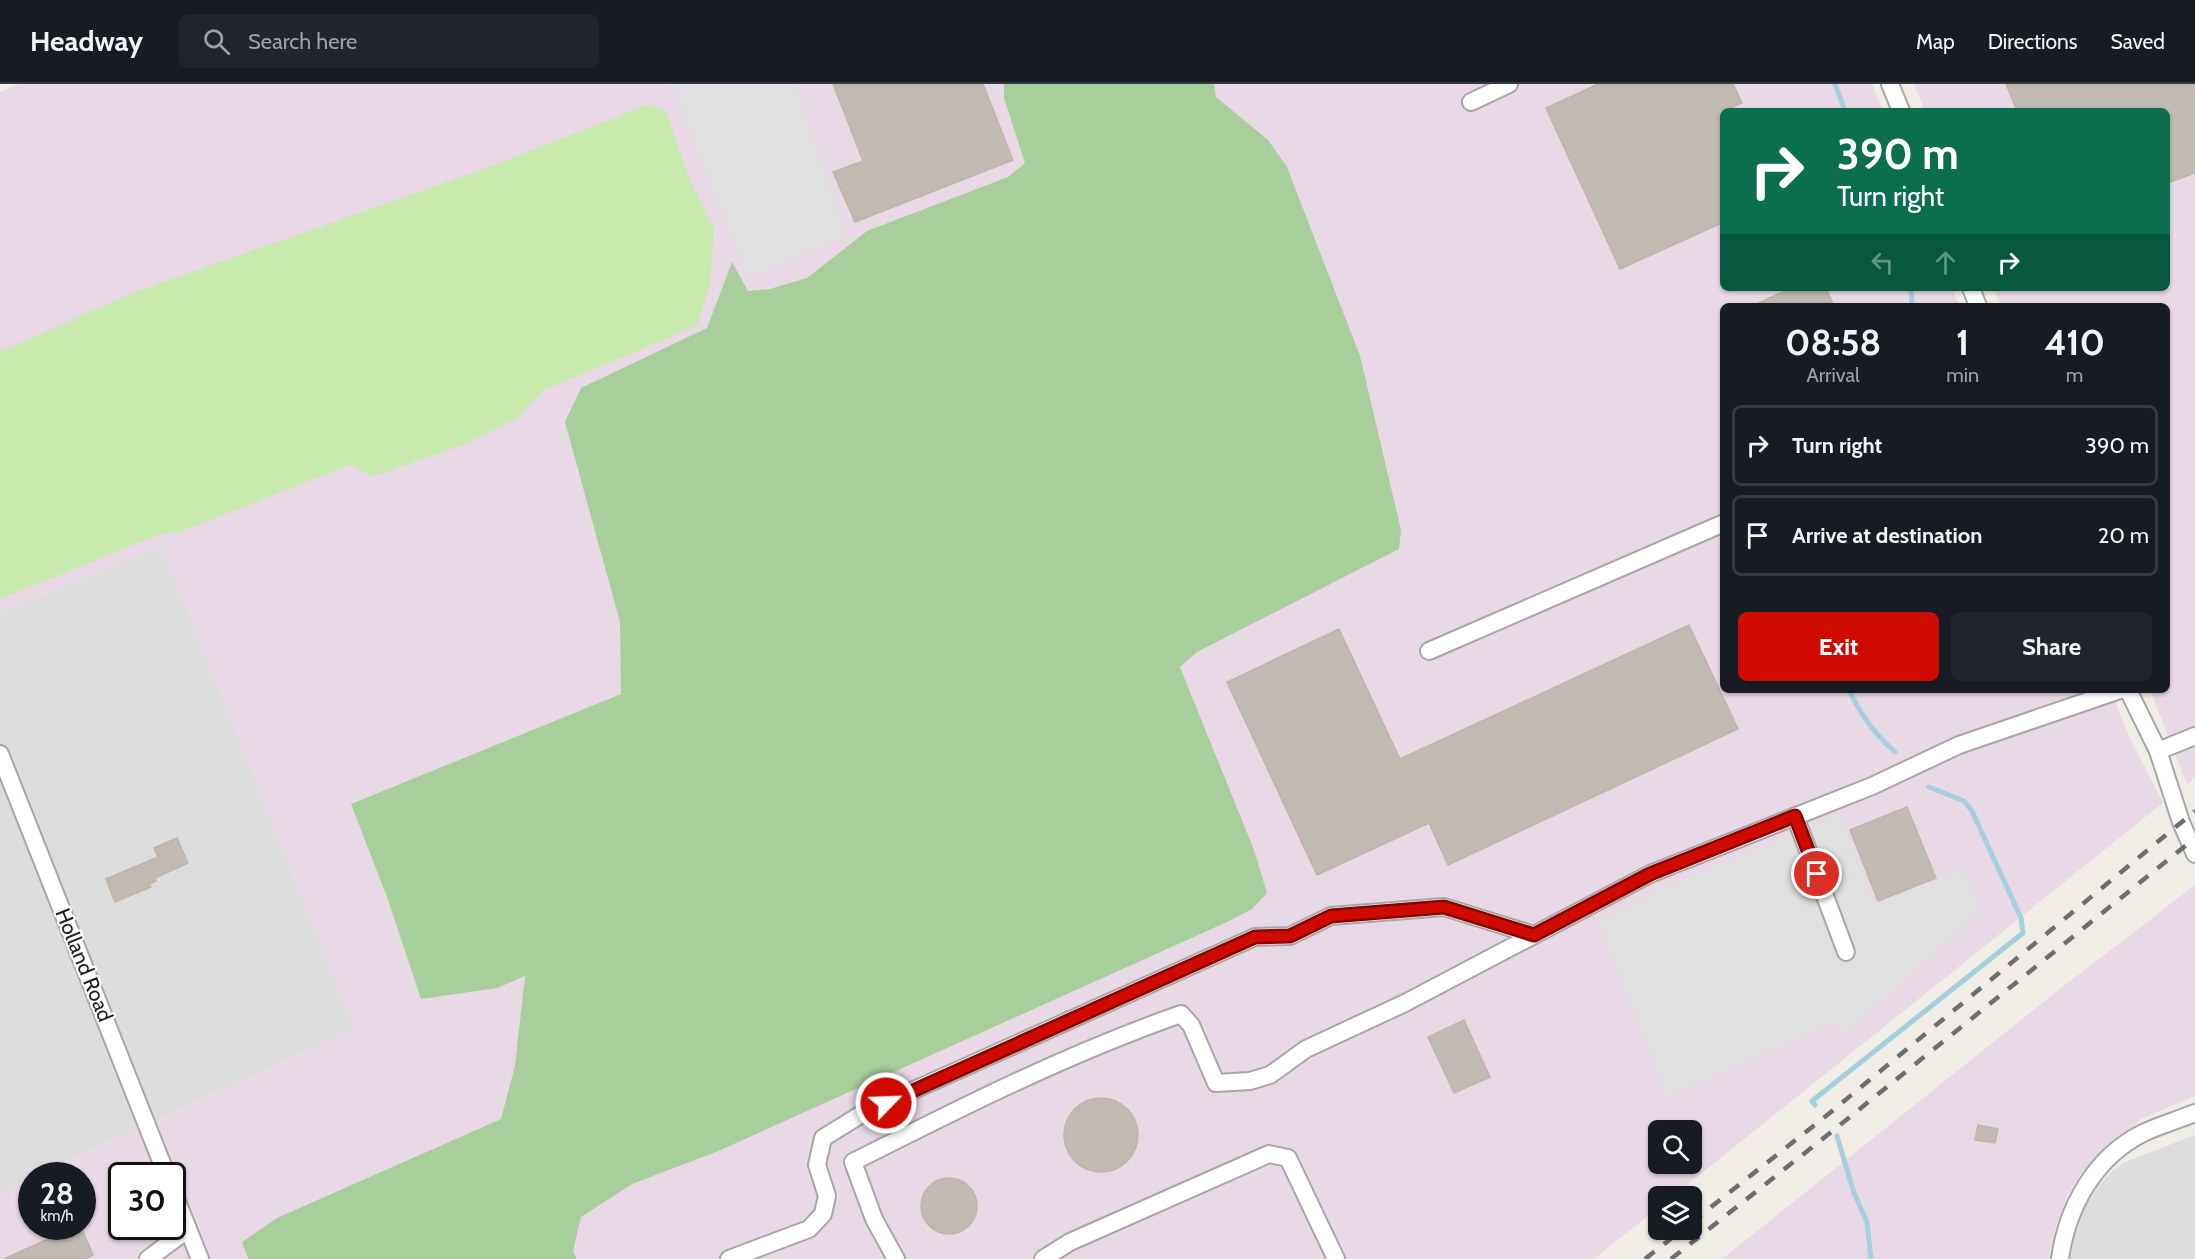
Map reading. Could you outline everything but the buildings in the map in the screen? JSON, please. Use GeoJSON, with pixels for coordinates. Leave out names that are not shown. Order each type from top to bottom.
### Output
{"type":"FeatureCollection","features":[{"type":"Feature","properties":{"kind":"street"},"geometry":{"type":"LineString","coordinates":[[1471,102],[1509,84]]}},
{"type":"Feature","properties":{"kind":"street"},"geometry":{"type":"LineString","coordinates":[[1890,84],[1900,108]]}},
{"type":"Feature","properties":{"kind":"street"},"geometry":{"type":"LineString","coordinates":[[1429,651],[1720,525]]}},
{"type":"Feature","properties":{"kind":"street"},"geometry":{"type":"LineString","coordinates":[[896,1259],[874,1219],[853,1162],[979,1098],[1141,1028],[1181,1014],[1191,1025],[1216,1083],[1250,1081],[1270,1075],[1306,1049],[1405,1003],[1650,874],[1872,786],[1959,745],[2111,693]]}},
{"type":"Feature","properties":{"kind":"street"},"geometry":{"type":"LineString","coordinates":[[2129,693],[2157,751],[2181,822],[2195,854]]}},
{"type":"Feature","properties":{"kind":"street"},"geometry":{"type":"LineString","coordinates":[[2157,751],[2195,736]]}},
{"type":"Feature","properties":{"kind":"street","name":"Holland Road"},"geometry":{"type":"LineString","coordinates":[[0,754],[161,1162]]}},
{"type":"Feature","properties":{"kind":"street"},"geometry":{"type":"LineString","coordinates":[[1795,816],[1846,952]]}},
{"type":"Feature","properties":{"kind":"street"},"geometry":{"type":"LineString","coordinates":[[729,1259],[809,1229],[823,1214],[827,1196],[818,1165],[823,1138],[864,1112],[1255,937],[1290,936],[1331,916],[1444,907],[1534,935]]}},
{"type":"Feature","properties":{"kind":"street"},"geometry":{"type":"LineString","coordinates":[[2060,1259],[2065,1232],[2074,1206],[2091,1177],[2102,1165],[2124,1145],[2143,1134],[2195,1113]]}},
{"type":"Feature","properties":{"kind":"street"},"geometry":{"type":"LineString","coordinates":[[1043,1259],[1070,1242],[1269,1154],[1288,1158],[1336,1259]]}},
{"type":"Feature","properties":{"kind":"street"},"geometry":{"type":"LineString","coordinates":[[186,1223],[200,1259]]}},
{"type":"Feature","properties":{"kind":"street"},"geometry":{"type":"LineString","coordinates":[[148,1259],[188,1228]]}},
{"type":"Feature","properties":{"kind":"shaded area"},"geometry":{"type":"Polygon","coordinates":[[[18,84],[1872,84],[1882,108],[1720,108],[1720,291],[1953,291],[1958,303],[1720,303],[1720,693],[2112,693],[2129,737],[2163,803],[1702,1173],[1702,1120],[1648,1120],[1648,1174],[1701,1174],[1686,1186],[1648,1186],[1648,1216],[1594,1259],[0,1259],[0,1193],[18,1184],[18,1240],[96,1240],[96,1162],[67,1162],[355,1029],[162,546],[0,613],[0,92],[18,84]]]}},
{"type":"Feature","properties":{"kind":"shaded area"},"geometry":{"type":"Polygon","coordinates":[[[671,84],[795,84],[848,237],[748,277],[671,84]]]}},
{"type":"Feature","properties":{"kind":"shaded area"},"geometry":{"type":"Polygon","coordinates":[[[1914,84],[2195,84],[2195,778],[2187,784],[2151,693],[2170,693],[2170,303],[2000,303],[1995,291],[2170,291],[2170,108],[1924,108],[1914,84]]]}},
{"type":"Feature","properties":{"kind":"shaded area"},"geometry":{"type":"Polygon","coordinates":[[[162,546],[355,1029],[66,1162],[18,1162],[18,1184],[0,1193],[0,613],[162,546]]]}},
{"type":"Feature","properties":{"kind":"shaded area"},"geometry":{"type":"Polygon","coordinates":[[[1839,814],[1875,903],[1964,868],[1980,911],[1844,1037],[1834,1023],[1667,1097],[1597,922],[1665,887],[1839,814]]]}},
{"type":"Feature","properties":{"kind":"shaded area"},"geometry":{"type":"Polygon","coordinates":[[[2195,885],[2195,1096],[2143,1118],[2093,1159],[2067,1197],[2054,1232],[2049,1259],[1722,1259],[2051,996],[2195,885]]]}},
{"type":"Feature","properties":{"kind":"shaded area"},"geometry":{"type":"Polygon","coordinates":[[[2195,1135],[2195,1259],[2070,1259],[2076,1229],[2083,1210],[2112,1171],[2123,1163],[2195,1135]]]}},
{"type":"Feature","properties":{"kind":"green space"},"geometry":{"type":"Polygon","coordinates":[[[1004,84],[1214,84],[1216,97],[1268,140],[1287,167],[1360,356],[1401,530],[1399,549],[1197,652],[1180,667],[1254,850],[1267,893],[1252,909],[1227,922],[716,1152],[632,1184],[581,1217],[573,1251],[576,1259],[248,1259],[242,1242],[277,1218],[501,1119],[515,1066],[525,976],[497,988],[421,999],[387,897],[351,804],[621,694],[620,622],[565,422],[581,388],[707,328],[732,262],[748,291],[770,289],[807,278],[867,231],[1008,177],[1025,163],[1004,98],[1004,84]]]}},
{"type":"Feature","properties":{"kind":"green space"},"geometry":{"type":"Polygon","coordinates":[[[650,104],[666,112],[690,180],[714,230],[710,282],[698,325],[544,390],[516,419],[463,445],[371,477],[352,464],[185,530],[158,535],[0,599],[0,352],[132,293],[484,169],[650,104]]]}},
{"type":"Feature","properties":{"kind":"waterway"},"geometry":{"type":"LineString","coordinates":[[1835,84],[1844,108]]}},
{"type":"Feature","properties":{"kind":"waterway"},"geometry":{"type":"LineString","coordinates":[[1911,291],[1912,303]]}},
{"type":"Feature","properties":{"kind":"waterway"},"geometry":{"type":"LineString","coordinates":[[1850,693],[1869,723],[1895,752]]}},
{"type":"Feature","properties":{"kind":"waterway"},"geometry":{"type":"LineString","coordinates":[[1815,1105],[1812,1101],[2023,933],[2021,918],[1972,811],[1964,801],[1929,787]]}},
{"type":"Feature","properties":{"kind":"waterway"},"geometry":{"type":"LineString","coordinates":[[1837,1136],[1854,1193],[1867,1222],[1871,1259]]}},
{"type":"Feature","properties":{"kind":"railway"},"geometry":{"type":"LineString","coordinates":[[1702,1214],[1826,1116],[2195,811]]}},
{"type":"Feature","properties":{"kind":"railway"},"geometry":{"type":"LineString","coordinates":[[1671,1259],[2195,838]]}},
{"type":"Feature","properties":{"kind":"railway"},"geometry":{"type":"LineString","coordinates":[[1645,1259],[1669,1240]]}},
{"type":"Feature","properties":{"kind":"route"},"geometry":{"type":"LineString","coordinates":[[886,1103],[1255,937],[1290,936],[1331,916],[1444,907],[1534,935],[1650,874],[1795,816],[1817,874]]}}]}
